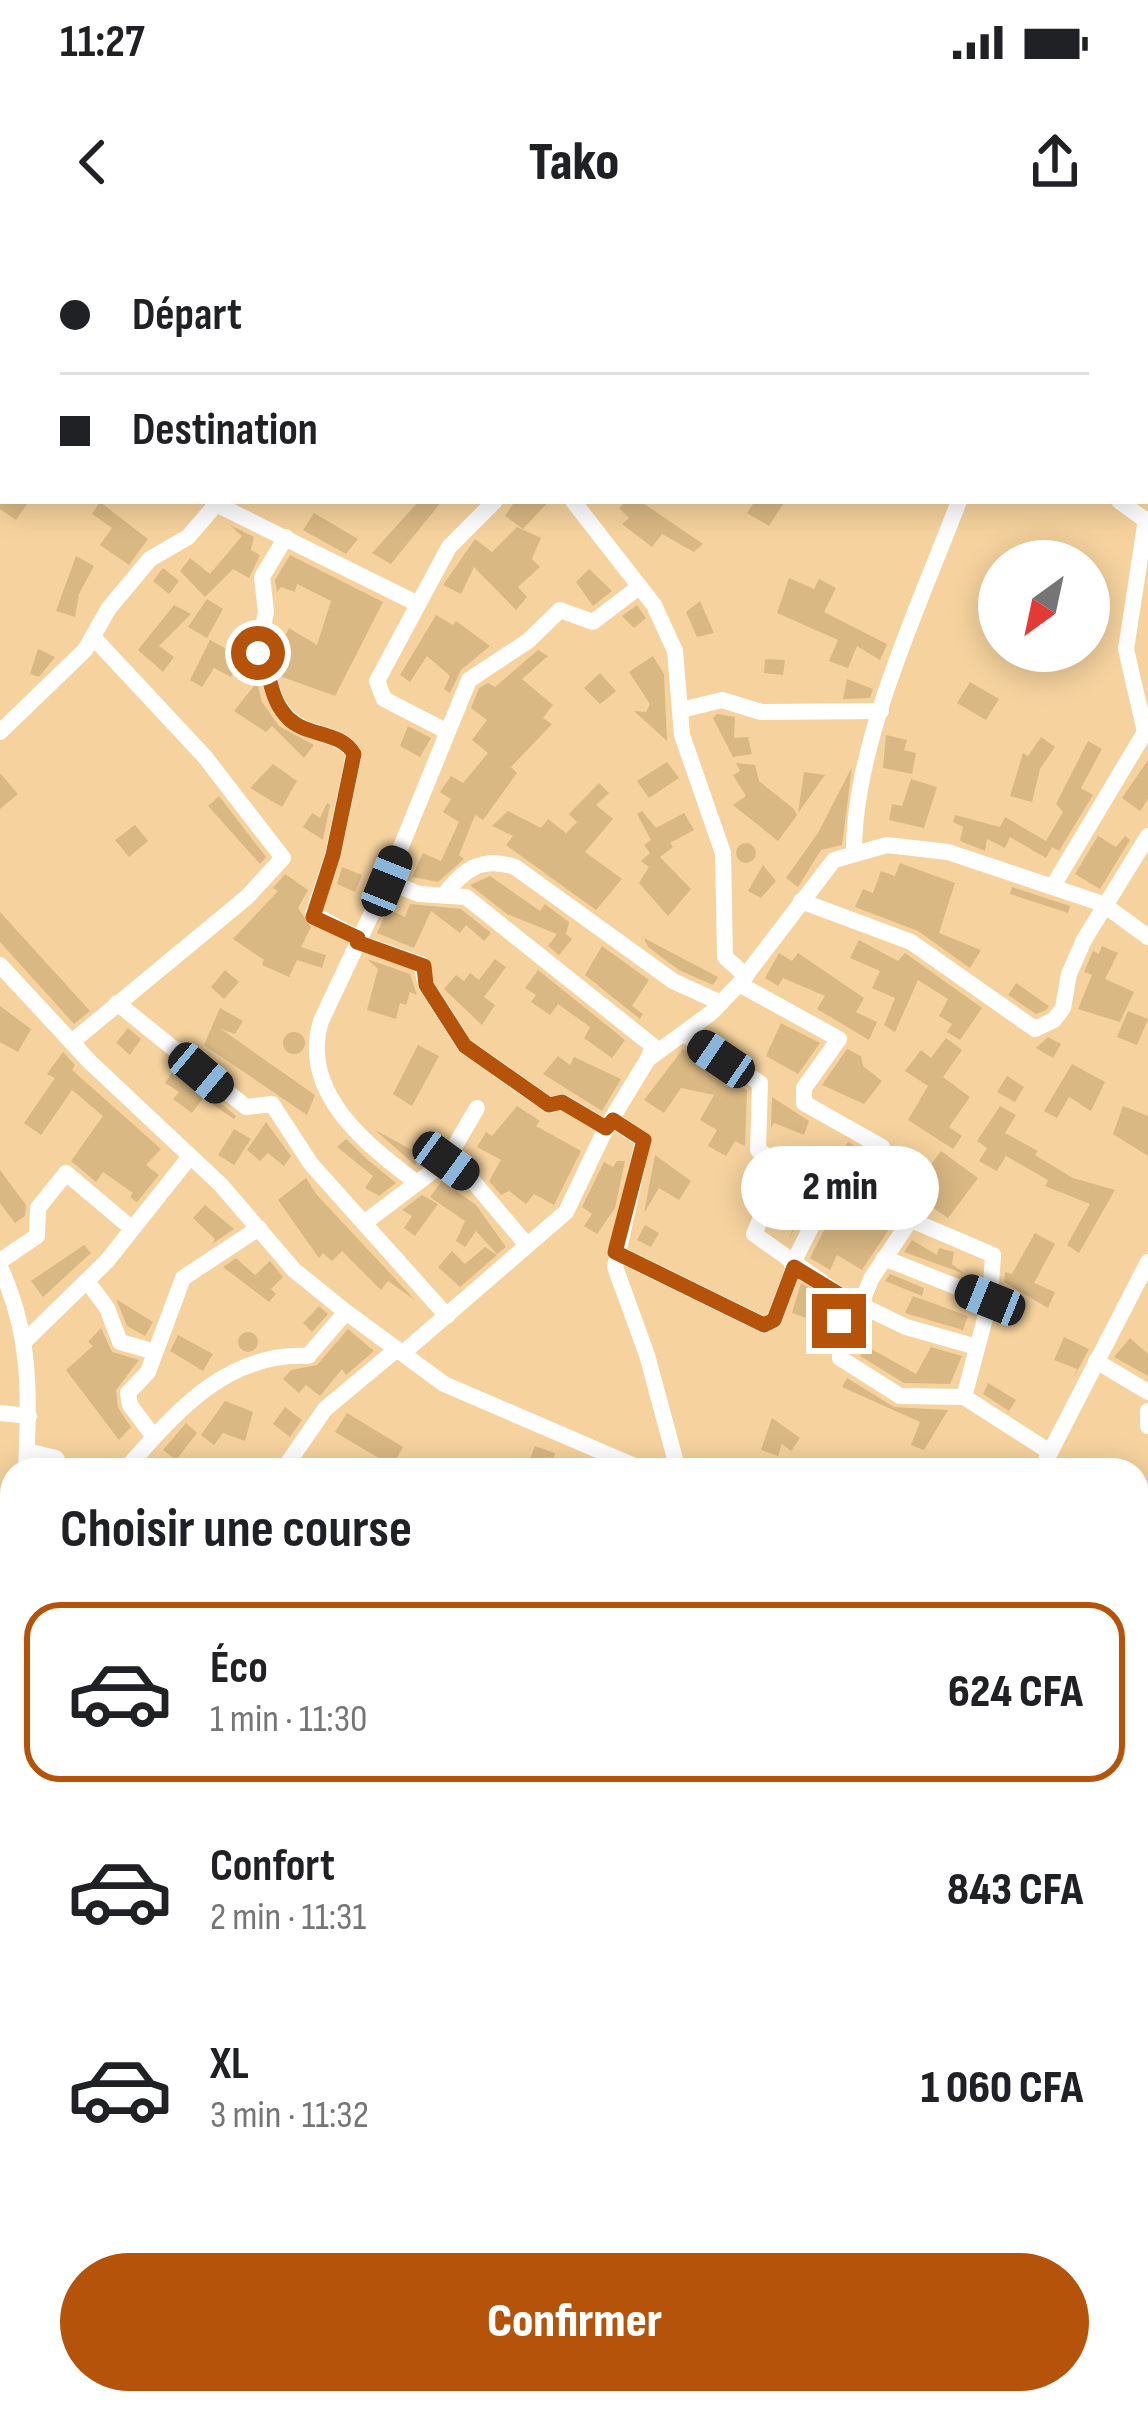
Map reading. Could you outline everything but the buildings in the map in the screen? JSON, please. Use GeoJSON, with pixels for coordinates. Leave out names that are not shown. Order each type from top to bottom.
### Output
{"type":"FeatureCollection","features":[{"type":"Feature","properties":{"kind":"street"},"geometry":{"type":"LineString","coordinates":[[0,732],[35,704],[94,638],[109,608],[150,559],[188,537],[216,504]]}},
{"type":"Feature","properties":{"kind":"street"},"geometry":{"type":"LineString","coordinates":[[219,504],[416,603]]}},
{"type":"Feature","properties":{"kind":"street"},"geometry":{"type":"LineString","coordinates":[[575,504],[639,587],[675,651],[682,735],[702,804],[723,853],[725,957],[743,980],[839,1039],[804,1088],[804,1103],[882,1147],[908,1222],[993,1255],[990,1300],[964,1397]]}},
{"type":"Feature","properties":{"kind":"street"},"geometry":{"type":"LineString","coordinates":[[854,851],[857,800],[881,711],[957,504]]}},
{"type":"Feature","properties":{"kind":"street"},"geometry":{"type":"LineString","coordinates":[[446,731],[391,704],[376,688],[449,547],[490,505]]}},
{"type":"Feature","properties":{"kind":"street"},"geometry":{"type":"LineString","coordinates":[[1053,886],[1145,732],[1126,649],[1145,514]]}},
{"type":"Feature","properties":{"kind":"street"},"geometry":{"type":"LineString","coordinates":[[286,537],[262,577],[266,612],[258,653],[270,671],[272,698],[294,723],[348,745],[354,754],[333,855],[313,914],[357,940],[424,966],[426,985],[465,1046],[549,1105],[562,1102],[644,1140],[615,1252],[619,1282],[647,1355],[675,1458]]}},
{"type":"Feature","properties":{"kind":"street"},"geometry":{"type":"LineString","coordinates":[[417,1184],[357,1132],[324,1091],[317,1033],[475,673],[528,641],[560,610],[593,622],[639,587]]}},
{"type":"Feature","properties":{"kind":"street"},"geometry":{"type":"LineString","coordinates":[[73,1041],[247,897],[284,858],[205,758],[94,638]]}},
{"type":"Feature","properties":{"kind":"street"},"geometry":{"type":"LineString","coordinates":[[681,710],[727,700],[761,712],[881,711]]}},
{"type":"Feature","properties":{"kind":"street"},"geometry":{"type":"LineString","coordinates":[[801,901],[910,942],[1035,1029],[1054,1020],[1063,1008],[1069,974],[1103,904],[1148,836]]}},
{"type":"Feature","properties":{"kind":"street"},"geometry":{"type":"LineString","coordinates":[[648,1059],[721,1003],[834,860],[854,851],[886,845],[947,852],[1103,904],[1148,937]]}},
{"type":"Feature","properties":{"kind":"street"},"geometry":{"type":"LineString","coordinates":[[444,895],[462,872],[487,862],[515,867],[673,981],[721,1003]]}},
{"type":"Feature","properties":{"kind":"street"},"geometry":{"type":"LineString","coordinates":[[291,1458],[325,1409],[447,1316],[566,1212],[653,1046],[466,897],[419,894],[387,881]]}},
{"type":"Feature","properties":{"kind":"street"},"geometry":{"type":"LineString","coordinates":[[1,967],[259,1228],[294,1270],[346,1312],[459,1391],[616,1458]]}},
{"type":"Feature","properties":{"kind":"street"},"geometry":{"type":"LineString","coordinates":[[116,1003],[246,1107],[272,1104],[310,1164],[447,1316]]}},
{"type":"Feature","properties":{"kind":"street"},"geometry":{"type":"LineString","coordinates":[[685,1035],[760,1083],[758,1150],[783,1167],[754,1234],[840,1295],[906,1327],[977,1347]]}},
{"type":"Feature","properties":{"kind":"street"},"geometry":{"type":"LineString","coordinates":[[364,1223],[446,1161],[477,1108]]}},
{"type":"Feature","properties":{"kind":"street"},"geometry":{"type":"LineString","coordinates":[[26,1340],[86,1281],[188,1159]]}},
{"type":"Feature","properties":{"kind":"street"},"geometry":{"type":"LineString","coordinates":[[446,1161],[472,1180],[526,1244]]}},
{"type":"Feature","properties":{"kind":"street"},"geometry":{"type":"LineString","coordinates":[[27,1458],[26,1340],[0,1264],[38,1236],[38,1208],[66,1173],[130,1227]]}},
{"type":"Feature","properties":{"kind":"street"},"geometry":{"type":"LineString","coordinates":[[615,1252],[764,1325],[774,1320],[793,1266],[830,1192]]}},
{"type":"Feature","properties":{"kind":"street"},"geometry":{"type":"LineString","coordinates":[[861,1304],[908,1222]]}},
{"type":"Feature","properties":{"kind":"street"},"geometry":{"type":"LineString","coordinates":[[154,1437],[128,1393],[148,1372],[183,1278],[259,1228]]}},
{"type":"Feature","properties":{"kind":"street"},"geometry":{"type":"LineString","coordinates":[[884,1258],[990,1300]]}},
{"type":"Feature","properties":{"kind":"street"},"geometry":{"type":"LineString","coordinates":[[1047,1458],[1148,1262]]}},
{"type":"Feature","properties":{"kind":"street"},"geometry":{"type":"LineString","coordinates":[[86,1281],[106,1308],[120,1342],[152,1351]]}},
{"type":"Feature","properties":{"kind":"street"},"geometry":{"type":"LineString","coordinates":[[840,1295],[842,1359],[900,1396],[964,1397],[1050,1452]]}},
{"type":"Feature","properties":{"kind":"street"},"geometry":{"type":"LineString","coordinates":[[136,1458],[214,1378],[274,1353],[313,1353],[346,1312]]}},
{"type":"Feature","properties":{"kind":"street"},"geometry":{"type":"LineString","coordinates":[[1096,1360],[1148,1392]]}},
{"type":"Feature","properties":{"kind":"street"},"geometry":{"type":"LineString","coordinates":[[1148,1412],[1148,1426]]}},
{"type":"Feature","properties":{"kind":"street"},"geometry":{"type":"LineString","coordinates":[[0,1413],[29,1416]]}},
{"type":"Feature","properties":{"kind":"street"},"geometry":{"type":"LineString","coordinates":[[27,1450],[56,1458]]}},
{"type":"Feature","properties":{"kind":"route"},"geometry":{"type":"LineString","coordinates":[[258,653],[270,671],[267,684],[272,698],[294,723],[348,745],[354,754],[343,816],[313,917],[358,938],[357,942],[424,966],[426,985],[450,1015],[465,1046],[549,1105],[562,1102],[578,1108],[606,1128],[613,1120],[644,1140],[615,1252],[764,1325],[774,1320],[794,1267],[840,1295],[839,1321]]}}]}
